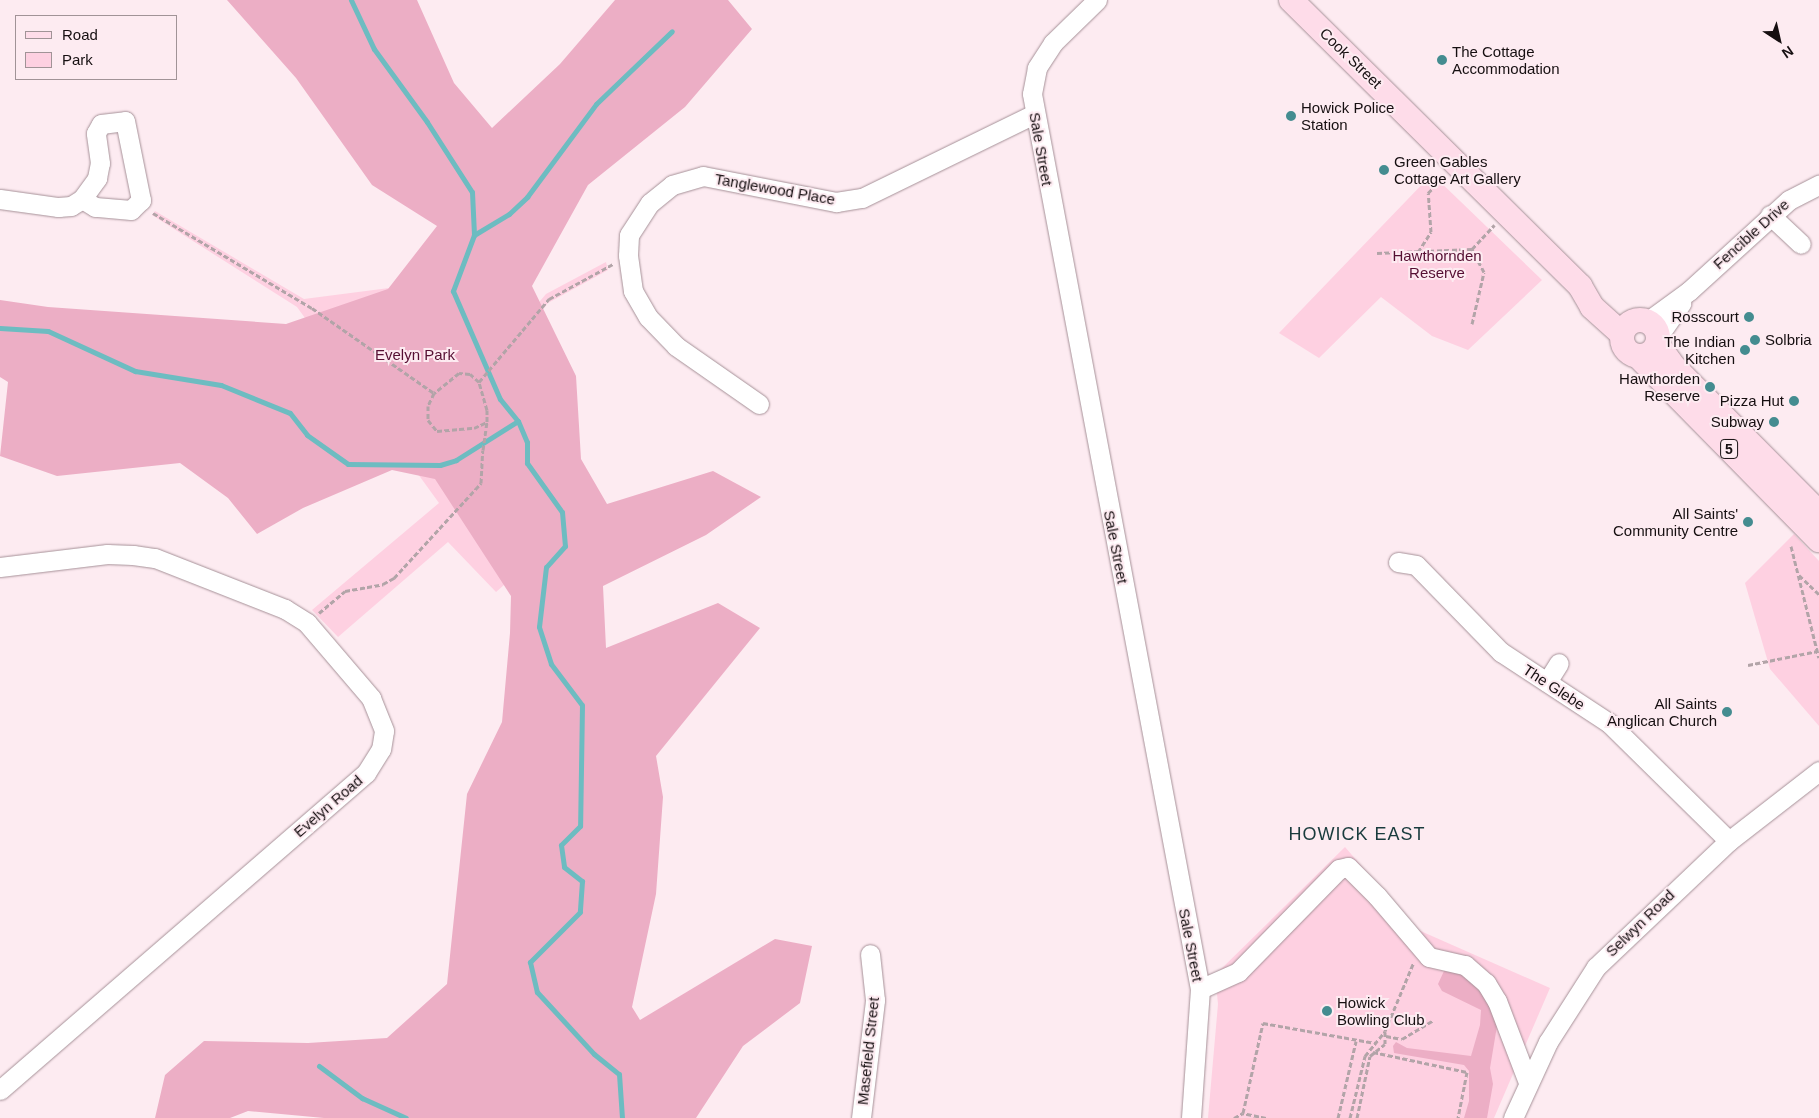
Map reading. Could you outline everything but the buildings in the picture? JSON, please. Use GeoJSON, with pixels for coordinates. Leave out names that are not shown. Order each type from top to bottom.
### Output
{"type":"FeatureCollection","features":[{"type":"Feature","properties":{"kind":"main road","name":"Cook Street"},"geometry":{"type":"LineString","coordinates":[[1291,0],[1580,286],[1601,298],[1642,336],[1819,513]]}},
{"type":"Feature","properties":{"kind":"main road","name":"Cook Street"},"geometry":{"type":"LineString","coordinates":[[1642,336],[1819,540]]}},
{"type":"Feature","properties":{"kind":"street","name":"Sale Street"},"geometry":{"type":"LineString","coordinates":[[1097,0],[1053,43],[1037,68],[1032,94],[1034,114],[1200,988],[1191,1118]]}},
{"type":"Feature","properties":{"kind":"street","name":"Tanglewood Place"},"geometry":{"type":"LineString","coordinates":[[759,404],[676,346],[648,317],[633,291],[628,255],[629,235],[650,203],[672,185],[703,176],[836,202],[862,198],[1034,114]]}},
{"type":"Feature","properties":{"kind":"street"},"geometry":{"type":"LineString","coordinates":[[0,199],[58,207],[71,206],[82,199],[97,178],[100,164],[96,133],[101,124],[125,121],[141,200],[131,210],[108,210],[95,207],[82,199]]}},
{"type":"Feature","properties":{"kind":"street","name":"Fencible Drive"},"geometry":{"type":"LineString","coordinates":[[1642,336],[1770,216],[1789,200],[1819,185]]}},
{"type":"Feature","properties":{"kind":"street"},"geometry":{"type":"LineString","coordinates":[[1770,216],[1801,244]]}},
{"type":"Feature","properties":{"kind":"street","name":"Evelyn Road"},"geometry":{"type":"LineString","coordinates":[[0,567],[106,554],[155,558],[285,609],[307,623],[371,698],[378,711],[384,731],[381,749],[366,773],[0,1090]]}},
{"type":"Feature","properties":{"kind":"street","name":"The Glebe"},"geometry":{"type":"LineString","coordinates":[[1398,562],[1416,565],[1501,652],[1609,723],[1729,841]]}},
{"type":"Feature","properties":{"kind":"street"},"geometry":{"type":"LineString","coordinates":[[1547,682],[1559,663]]}},
{"type":"Feature","properties":{"kind":"street","name":"Selwyn Road"},"geometry":{"type":"LineString","coordinates":[[1513,1118],[1528,1082],[1564,1015],[1596,967],[1729,841],[1819,771]]}},
{"type":"Feature","properties":{"kind":"street"},"geometry":{"type":"LineString","coordinates":[[1200,988],[1238,972],[1339,870],[1348,868],[1377,896],[1429,957],[1465,966],[1486,983],[1497,1002],[1528,1082]]}},
{"type":"Feature","properties":{"kind":"street","name":"Masefield Street"},"geometry":{"type":"LineString","coordinates":[[861,1118],[875,1000],[870,954]]}},
{"type":"Feature","properties":{"kind":"path"},"geometry":{"type":"LineString","coordinates":[[1418,252],[1431,232],[1428,193],[1458,164]]}},
{"type":"Feature","properties":{"kind":"path"},"geometry":{"type":"LineString","coordinates":[[137,204],[312,308],[434,392]]}},
{"type":"Feature","properties":{"kind":"path"},"geometry":{"type":"LineString","coordinates":[[1377,253],[1472,250],[1506,212]]}},
{"type":"Feature","properties":{"kind":"path"},"geometry":{"type":"LineString","coordinates":[[1472,250],[1484,272],[1472,324]]}},
{"type":"Feature","properties":{"kind":"path"},"geometry":{"type":"LineString","coordinates":[[479,382],[549,299],[628,255]]}},
{"type":"Feature","properties":{"kind":"path"},"geometry":{"type":"LineString","coordinates":[[307,623],[345,591],[383,584],[406,568],[481,483],[487,422],[487,410],[479,382],[470,374],[459,374],[434,392],[428,406],[428,420],[437,431],[474,428],[487,422]]}},
{"type":"Feature","properties":{"kind":"path"},"geometry":{"type":"LineString","coordinates":[[1791,546],[1819,658]]}},
{"type":"Feature","properties":{"kind":"path"},"geometry":{"type":"LineString","coordinates":[[1798,575],[1819,594]]}},
{"type":"Feature","properties":{"kind":"path"},"geometry":{"type":"LineString","coordinates":[[1748,665],[1818,651]]}},
{"type":"Feature","properties":{"kind":"path"},"geometry":{"type":"LineString","coordinates":[[1350,1118],[1365,1056],[1385,1031],[1415,959]]}},
{"type":"Feature","properties":{"kind":"path"},"geometry":{"type":"LineString","coordinates":[[1386,1036],[1402,1040],[1434,1020]]}},
{"type":"Feature","properties":{"kind":"path"},"geometry":{"type":"LineString","coordinates":[[1242,1113],[1263,1023],[1356,1041],[1375,1042]]}},
{"type":"Feature","properties":{"kind":"path"},"geometry":{"type":"LineString","coordinates":[[1357,1118],[1370,1056],[1385,1044],[1385,1031]]}},
{"type":"Feature","properties":{"kind":"path"},"geometry":{"type":"LineString","coordinates":[[1338,1118],[1356,1041]]}},
{"type":"Feature","properties":{"kind":"path"},"geometry":{"type":"LineString","coordinates":[[1373,1052],[1467,1072],[1458,1118]]}},
{"type":"Feature","properties":{"kind":"path"},"geometry":{"type":"LineString","coordinates":[[1234,1118],[1242,1113],[1266,1118]]}},
{"type":"Feature","properties":{"kind":"green space"},"geometry":{"type":"Polygon","coordinates":[[[227,0],[417,0],[454,83],[492,128],[560,64],[615,0],[728,0],[752,29],[685,107],[588,185],[532,286],[576,376],[581,459],[607,504],[713,471],[761,497],[706,535],[603,586],[606,648],[718,603],[760,628],[656,756],[663,797],[656,894],[632,1007],[640,1020],[775,939],[812,946],[800,1003],[743,1046],[696,1118],[324,1118],[248,1111],[230,1118],[155,1118],[165,1075],[204,1041],[308,1043],[387,1038],[447,984],[467,794],[502,722],[510,633],[511,596],[435,479],[392,470],[303,508],[257,534],[228,498],[180,463],[57,476],[0,456],[8,382],[0,377],[0,300],[48,307],[286,324],[388,289],[437,226],[372,185],[296,78],[227,0]]]}},
{"type":"Feature","properties":{"kind":"green space","name":"Hawthornden Reserve"},"geometry":{"type":"Polygon","coordinates":[[[1432,174],[1542,280],[1468,350],[1432,336],[1381,297],[1319,358],[1279,333],[1432,174]]]}},
{"type":"Feature","properties":{"kind":"green space","name":"Evelyn Park"},"geometry":{"type":"Polygon","coordinates":[[[155,211],[304,299],[451,280],[489,361],[546,294],[606,262],[608,270],[548,303],[495,370],[568,529],[496,592],[448,542],[338,637],[312,610],[439,503],[297,307],[152,215],[155,211]]]}},
{"type":"Feature","properties":{"kind":"green space"},"geometry":{"type":"Polygon","coordinates":[[[1794,534],[1819,561],[1819,726],[1770,669],[1745,583],[1794,534]]]}},
{"type":"Feature","properties":{"kind":"green space"},"geometry":{"type":"Polygon","coordinates":[[[1345,847],[1416,929],[1550,988],[1494,1118],[1208,1118],[1218,1004],[1215,975],[1345,847]]]}},
{"type":"Feature","properties":{"kind":"green space"},"geometry":{"type":"Polygon","coordinates":[[[1444,971],[1467,974],[1481,984],[1498,1020],[1490,1068],[1493,1084],[1487,1118],[1464,1118],[1469,1101],[1469,1071],[1464,1065],[1394,1053],[1393,1046],[1396,1042],[1407,1048],[1471,1056],[1480,1025],[1481,1010],[1442,991],[1438,984],[1444,971]]]}},
{"type":"Feature","properties":{"kind":"waterway"},"geometry":{"type":"LineString","coordinates":[[351,0],[374,49],[427,122],[472,192],[474,235],[453,291],[500,399],[518,421],[527,442],[527,463],[562,512],[565,546],[546,567],[539,627],[551,664],[582,705],[580,826],[561,845],[564,867],[582,881],[580,912],[530,962],[537,992],[594,1054],[619,1074],[622,1118]]}},
{"type":"Feature","properties":{"kind":"waterway"},"geometry":{"type":"LineString","coordinates":[[474,235],[509,214],[527,197],[596,104],[672,31]]}},
{"type":"Feature","properties":{"kind":"waterway"},"geometry":{"type":"LineString","coordinates":[[0,328],[48,331],[135,371],[221,385],[290,413],[307,435],[348,464],[440,465],[456,460],[518,421]]}},
{"type":"Feature","properties":{"kind":"waterway"},"geometry":{"type":"LineString","coordinates":[[319,1066],[362,1098],[406,1118]]}},
{"type":"Feature","properties":{"kind":"place","name":"The Cottage Accommodation"},"geometry":{"type":"Point","coordinates":[1442,60]}},
{"type":"Feature","properties":{"kind":"place","name":"Howick Police Station"},"geometry":{"type":"Point","coordinates":[1291,116]}},
{"type":"Feature","properties":{"kind":"place","name":"Green Gables Cottage Art Gallery"},"geometry":{"type":"Point","coordinates":[1384,170]}},
{"type":"Feature","properties":{"kind":"place","name":"Rosscourt"},"geometry":{"type":"Point","coordinates":[1749,317]}},
{"type":"Feature","properties":{"kind":"place","name":"Solbria"},"geometry":{"type":"Point","coordinates":[1755,340]}},
{"type":"Feature","properties":{"kind":"place","name":"The Indian Kitchen"},"geometry":{"type":"Point","coordinates":[1745,350]}},
{"type":"Feature","properties":{"kind":"place","name":"Hawthorden Reserve"},"geometry":{"type":"Point","coordinates":[1710,387]}},
{"type":"Feature","properties":{"kind":"place","name":"Pizza Hut"},"geometry":{"type":"Point","coordinates":[1794,401]}},
{"type":"Feature","properties":{"kind":"place","name":"Subway"},"geometry":{"type":"Point","coordinates":[1774,422]}},
{"type":"Feature","properties":{"kind":"place","name":"All Saints' Community Centre"},"geometry":{"type":"Point","coordinates":[1748,522]}},
{"type":"Feature","properties":{"kind":"place","name":"All Saints Anglican Church"},"geometry":{"type":"Point","coordinates":[1727,712]}},
{"type":"Feature","properties":{"kind":"place","name":"Howick Bowling Club"},"geometry":{"type":"Point","coordinates":[1327,1011]}},
{"type":"Feature","properties":{"kind":"district","name":"HOWICK EAST"},"geometry":{"type":"Point","coordinates":[1357,834]}}]}
